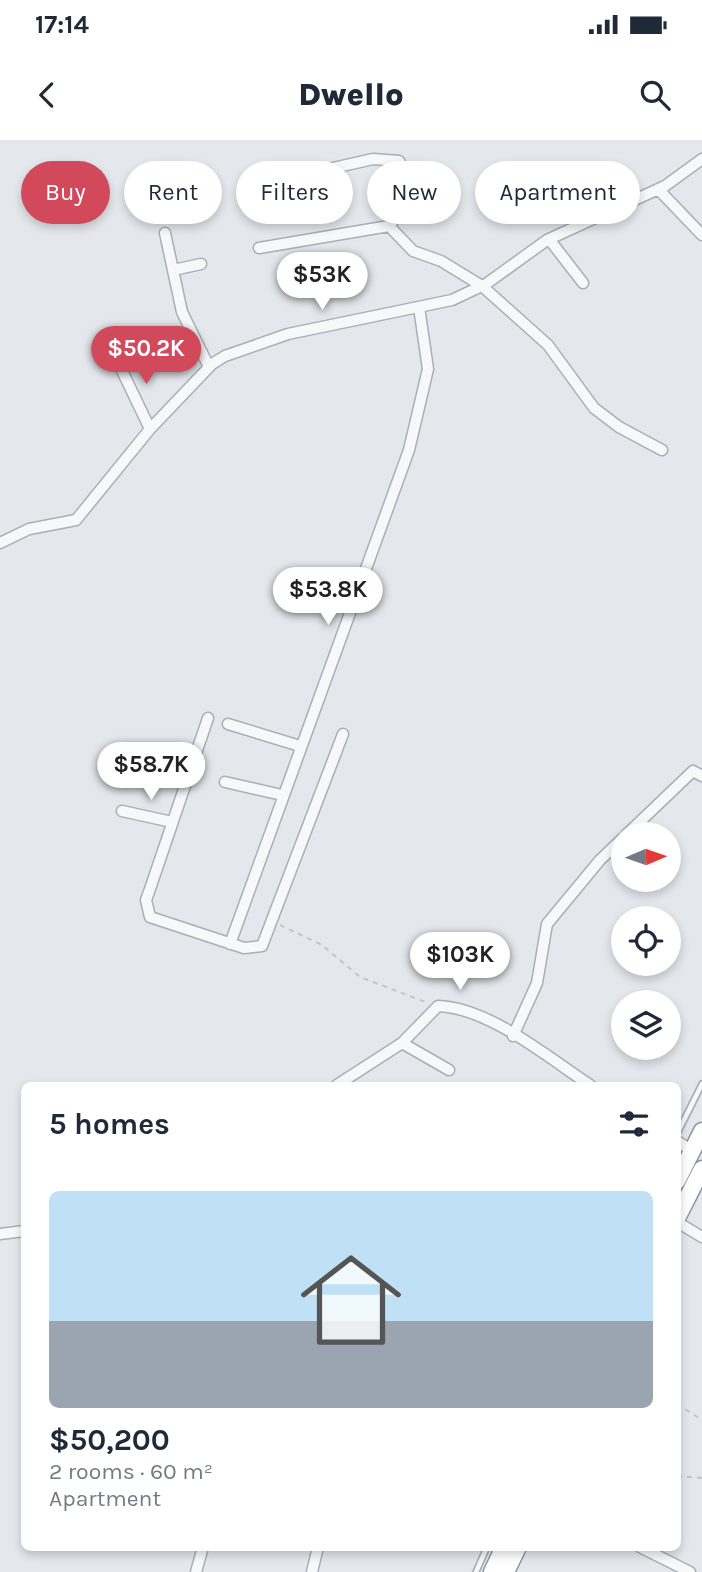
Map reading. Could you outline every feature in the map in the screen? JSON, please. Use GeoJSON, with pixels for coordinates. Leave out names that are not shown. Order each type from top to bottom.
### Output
{"type":"FeatureCollection","features":[{"type":"Feature","properties":{"kind":"highway"},"geometry":{"type":"LineString","coordinates":[[681,1173],[702,1131]]}},
{"type":"Feature","properties":{"kind":"highway"},"geometry":{"type":"LineString","coordinates":[[681,1212],[702,1168]]}},
{"type":"Feature","properties":{"kind":"highway"},"geometry":{"type":"LineString","coordinates":[[492,1572],[502,1551]]}},
{"type":"Feature","properties":{"kind":"highway"},"geometry":{"type":"LineString","coordinates":[[506,1572],[516,1551]]}},
{"type":"Feature","properties":{"kind":"street"},"geometry":{"type":"LineString","coordinates":[[259,248],[389,226],[402,211],[407,196],[406,172],[399,161],[373,159],[353,163]]}},
{"type":"Feature","properties":{"kind":"street"},"geometry":{"type":"LineString","coordinates":[[0,543],[29,529],[76,520],[150,429],[209,367],[245,347],[452,300],[482,286],[549,239],[658,189],[702,159]]}},
{"type":"Feature","properties":{"kind":"street"},"geometry":{"type":"LineString","coordinates":[[658,189],[702,235]]}},
{"type":"Feature","properties":{"kind":"street"},"geometry":{"type":"LineString","coordinates":[[389,226],[413,251],[442,261],[482,286],[548,345],[594,408],[619,427],[662,450]]}},
{"type":"Feature","properties":{"kind":"street"},"geometry":{"type":"LineString","coordinates":[[165,233],[182,312],[209,367]]}},
{"type":"Feature","properties":{"kind":"street"},"geometry":{"type":"LineString","coordinates":[[549,239],[583,283]]}},
{"type":"Feature","properties":{"kind":"street"},"geometry":{"type":"LineString","coordinates":[[173,270],[201,264]]}},
{"type":"Feature","properties":{"kind":"street"},"geometry":{"type":"LineString","coordinates":[[230,944],[409,450],[428,369],[419,307]]}},
{"type":"Feature","properties":{"kind":"street"},"geometry":{"type":"LineString","coordinates":[[115,356],[150,429]]}},
{"type":"Feature","properties":{"kind":"street"},"geometry":{"type":"LineString","coordinates":[[208,719],[146,900],[150,917],[244,948],[262,946],[343,734]]}},
{"type":"Feature","properties":{"kind":"street"},"geometry":{"type":"LineString","coordinates":[[228,723],[300,746]]}},
{"type":"Feature","properties":{"kind":"street"},"geometry":{"type":"LineString","coordinates":[[640,822],[693,771],[702,776]]}},
{"type":"Feature","properties":{"kind":"street"},"geometry":{"type":"LineString","coordinates":[[225,782],[282,795]]}},
{"type":"Feature","properties":{"kind":"street"},"geometry":{"type":"LineString","coordinates":[[122,811],[172,822]]}},
{"type":"Feature","properties":{"kind":"street"},"geometry":{"type":"LineString","coordinates":[[513,1036],[537,984],[547,924],[611,849]]}},
{"type":"Feature","properties":{"kind":"street"},"geometry":{"type":"LineString","coordinates":[[342,1082],[402,1043],[438,1006],[459,1007],[513,1036],[585,1082]]}},
{"type":"Feature","properties":{"kind":"street"},"geometry":{"type":"LineString","coordinates":[[402,1043],[449,1070]]}},
{"type":"Feature","properties":{"kind":"street"},"geometry":{"type":"LineString","coordinates":[[681,1144],[692,1151]]}},
{"type":"Feature","properties":{"kind":"street"},"geometry":{"type":"LineString","coordinates":[[681,1223],[702,1237]]}},
{"type":"Feature","properties":{"kind":"street"},"geometry":{"type":"LineString","coordinates":[[0,1234],[21,1231]]}},
{"type":"Feature","properties":{"kind":"street"},"geometry":{"type":"LineString","coordinates":[[196,1572],[202,1551]]}},
{"type":"Feature","properties":{"kind":"street"},"geometry":{"type":"LineString","coordinates":[[313,1572],[317,1551]]}},
{"type":"Feature","properties":{"kind":"street"},"geometry":{"type":"LineString","coordinates":[[648,1551],[690,1572]]}},
{"type":"Feature","properties":{"kind":"lane"},"geometry":{"type":"LineString","coordinates":[[681,1126],[702,1084]]}},
{"type":"Feature","properties":{"kind":"lane"},"geometry":{"type":"LineString","coordinates":[[476,1572],[485,1551]]}},
{"type":"Feature","properties":{"kind":"path"},"geometry":{"type":"LineString","coordinates":[[272,922],[309,937],[360,977],[438,1006]]}},
{"type":"Feature","properties":{"kind":"path"},"geometry":{"type":"LineString","coordinates":[[681,1407],[702,1420]]}},
{"type":"Feature","properties":{"kind":"path"},"geometry":{"type":"LineString","coordinates":[[681,1476],[702,1478]]}}]}
